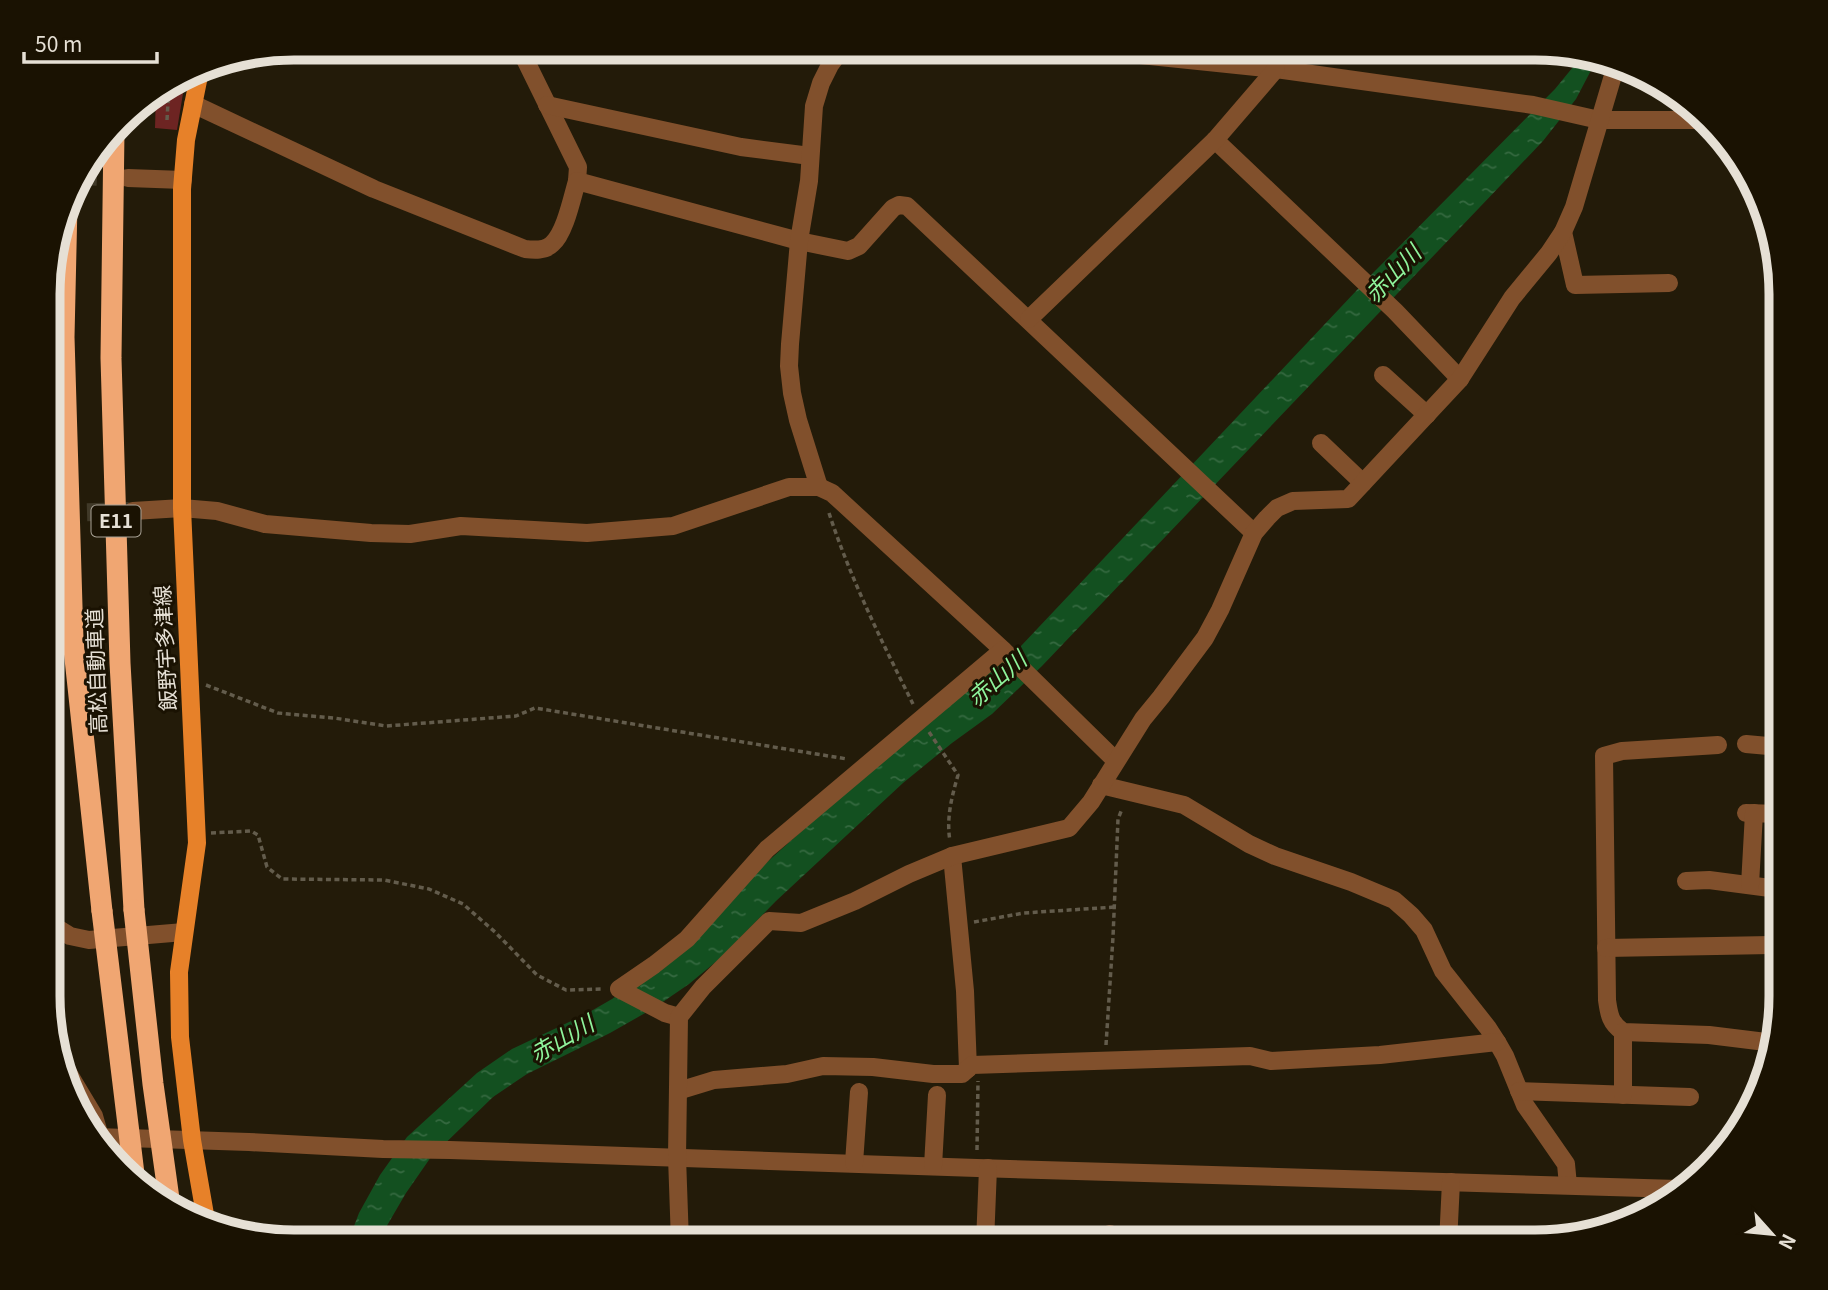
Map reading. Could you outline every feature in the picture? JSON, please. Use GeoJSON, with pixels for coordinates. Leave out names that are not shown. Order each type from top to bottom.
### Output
{"type":"FeatureCollection","features":[{"type":"Feature","properties":{"kind":"highway","name":"高松自動車道"},"geometry":{"type":"LineString","coordinates":[[114,144],[111,358],[120,663],[134,910],[168,1193]]}},
{"type":"Feature","properties":{"kind":"highway","name":"高松自動車道"},"geometry":{"type":"LineString","coordinates":[[66,238],[64,337],[74,640],[102,911],[133,1166]]}},
{"type":"Feature","properties":{"kind":"main road","name":"飯野宇多津線"},"geometry":{"type":"LineString","coordinates":[[198,80],[187,139],[183,180],[182,508],[197,834],[179,972],[180,1037],[192,1140],[205,1212]]}},
{"type":"Feature","properties":{"kind":"street"},"geometry":{"type":"LineString","coordinates":[[194,104],[374,189],[525,249],[538,251],[551,246],[559,235],[577,181],[578,167],[525,60]]}},
{"type":"Feature","properties":{"kind":"street"},"geometry":{"type":"LineString","coordinates":[[819,487],[798,420],[789,366],[799,241],[809,181],[814,106],[821,83],[834,60]]}},
{"type":"Feature","properties":{"kind":"street"},"geometry":{"type":"LineString","coordinates":[[1189,60],[1276,69],[1533,105],[1599,120],[1691,120]]}},
{"type":"Feature","properties":{"kind":"street"},"geometry":{"type":"LineString","coordinates":[[1029,319],[1215,140],[1276,69]]}},
{"type":"Feature","properties":{"kind":"street"},"geometry":{"type":"LineString","coordinates":[[672,1015],[769,921],[801,923],[952,856],[1069,828],[1091,802],[1143,719],[1205,638],[1254,533],[1277,508],[1293,501],[1348,499],[1460,379],[1513,298],[1563,232],[1574,208],[1613,73]]}},
{"type":"Feature","properties":{"kind":"street"},"geometry":{"type":"LineString","coordinates":[[547,105],[741,147],[810,156]]}},
{"type":"Feature","properties":{"kind":"street"},"geometry":{"type":"LineString","coordinates":[[1215,140],[1395,311],[1460,379]]}},
{"type":"Feature","properties":{"kind":"street"},"geometry":{"type":"LineString","coordinates":[[128,178],[183,180]]}},
{"type":"Feature","properties":{"kind":"street"},"geometry":{"type":"LineString","coordinates":[[577,181],[799,241],[848,251],[859,246],[893,208],[899,205],[907,206],[1254,533]]}},
{"type":"Feature","properties":{"kind":"street"},"geometry":{"type":"LineString","coordinates":[[1563,232],[1575,285],[1669,283]]}},
{"type":"Feature","properties":{"kind":"street"},"geometry":{"type":"LineString","coordinates":[[1383,374],[1427,415]]}},
{"type":"Feature","properties":{"kind":"street"},"geometry":{"type":"LineString","coordinates":[[1321,443],[1363,483]]}},
{"type":"Feature","properties":{"kind":"street"},"geometry":{"type":"LineString","coordinates":[[132,511],[182,508],[217,511],[265,523],[371,533],[410,534],[461,526],[587,533],[673,526],[789,487],[819,487],[832,494],[1003,650],[1116,761]]}},
{"type":"Feature","properties":{"kind":"street"},"geometry":{"type":"LineString","coordinates":[[672,1015],[619,989],[687,939],[767,849],[1003,650]]}},
{"type":"Feature","properties":{"kind":"street"},"geometry":{"type":"LineString","coordinates":[[1746,744],[1768,746]]}},
{"type":"Feature","properties":{"kind":"street"},"geometry":{"type":"LineString","coordinates":[[1718,745],[1622,751],[1604,756],[1607,1000],[1610,1018],[1623,1032],[1709,1035],[1764,1042]]}},
{"type":"Feature","properties":{"kind":"street"},"geometry":{"type":"LineString","coordinates":[[1101,785],[1184,806],[1266,852],[1394,900],[1424,930],[1443,971],[1497,1042],[1525,1105],[1566,1164],[1568,1185]]}},
{"type":"Feature","properties":{"kind":"street"},"geometry":{"type":"LineString","coordinates":[[1749,885],[1750,813],[1768,814]]}},
{"type":"Feature","properties":{"kind":"street"},"geometry":{"type":"LineString","coordinates":[[952,856],[973,1067]]}},
{"type":"Feature","properties":{"kind":"street"},"geometry":{"type":"LineString","coordinates":[[1686,881],[1709,880],[1768,888]]}},
{"type":"Feature","properties":{"kind":"street"},"geometry":{"type":"LineString","coordinates":[[60,930],[70,936],[89,940],[184,932]]}},
{"type":"Feature","properties":{"kind":"street"},"geometry":{"type":"LineString","coordinates":[[1606,948],[1768,945]]}},
{"type":"Feature","properties":{"kind":"street"},"geometry":{"type":"LineString","coordinates":[[672,1015],[678,1091],[680,1230]]}},
{"type":"Feature","properties":{"kind":"street"},"geometry":{"type":"LineString","coordinates":[[1623,1032],[1623,1095]]}},
{"type":"Feature","properties":{"kind":"street"},"geometry":{"type":"LineString","coordinates":[[678,1091],[714,1080],[788,1074],[823,1066],[961,1074],[973,1067],[1250,1056],[1270,1061],[1380,1055],[1497,1042]]}},
{"type":"Feature","properties":{"kind":"street"},"geometry":{"type":"LineString","coordinates":[[1519,1091],[1690,1097]]}},
{"type":"Feature","properties":{"kind":"street"},"geometry":{"type":"LineString","coordinates":[[855,1163],[859,1092]]}},
{"type":"Feature","properties":{"kind":"street"},"geometry":{"type":"LineString","coordinates":[[933,1166],[937,1095]]}},
{"type":"Feature","properties":{"kind":"street"},"geometry":{"type":"LineString","coordinates":[[83,1098],[95,1119]]}},
{"type":"Feature","properties":{"kind":"street"},"geometry":{"type":"LineString","coordinates":[[109,1139],[1667,1189]]}},
{"type":"Feature","properties":{"kind":"street"},"geometry":{"type":"LineString","coordinates":[[983,1168],[985,1230]]}},
{"type":"Feature","properties":{"kind":"street"},"geometry":{"type":"LineString","coordinates":[[1449,1230],[1451,1182]]}},
{"type":"Feature","properties":{"kind":"path"},"geometry":{"type":"LineString","coordinates":[[167,120],[168,97]]}},
{"type":"Feature","properties":{"kind":"path"},"geometry":{"type":"LineString","coordinates":[[819,487],[842,553],[877,633],[921,720],[958,775],[948,828],[952,856]]}},
{"type":"Feature","properties":{"kind":"path"},"geometry":{"type":"LineString","coordinates":[[190,679],[278,713],[386,726],[516,716],[535,708],[870,762]]}},
{"type":"Feature","properties":{"kind":"path"},"geometry":{"type":"LineString","coordinates":[[1104,1061],[1118,819],[1130,792]]}},
{"type":"Feature","properties":{"kind":"path"},"geometry":{"type":"LineString","coordinates":[[197,834],[251,831],[258,835],[267,867],[282,878],[384,880],[429,889],[463,904],[537,975],[566,990],[619,989]]}},
{"type":"Feature","properties":{"kind":"path"},"geometry":{"type":"LineString","coordinates":[[959,924],[1024,913],[1115,907]]}},
{"type":"Feature","properties":{"kind":"path"},"geometry":{"type":"LineString","coordinates":[[973,1067],[983,1168]]}},
{"type":"Feature","properties":{"kind":"shaded area"},"geometry":{"type":"Polygon","coordinates":[[[184,87],[177,130],[155,128],[156,105],[184,87]]]}},
{"type":"Feature","properties":{"kind":"water","name":"赤山川"},"geometry":{"type":"Polygon","coordinates":[[[1575,63],[1593,67],[1576,99],[1543,141],[1042,666],[992,714],[903,783],[776,901],[718,960],[689,984],[654,1008],[527,1074],[493,1097],[431,1157],[385,1230],[353,1230],[380,1175],[407,1137],[477,1073],[512,1049],[612,999],[672,957],[754,874],[884,757],[1021,646],[1373,273],[1555,89],[1575,63]]]}},
{"type":"Feature","properties":{"kind":"tunnel"},"geometry":{"type":"LineString","coordinates":[[92,177],[124,178]]}},
{"type":"Feature","properties":{"kind":"tunnel"},"geometry":{"type":"LineString","coordinates":[[60,513],[129,511]]}}]}
